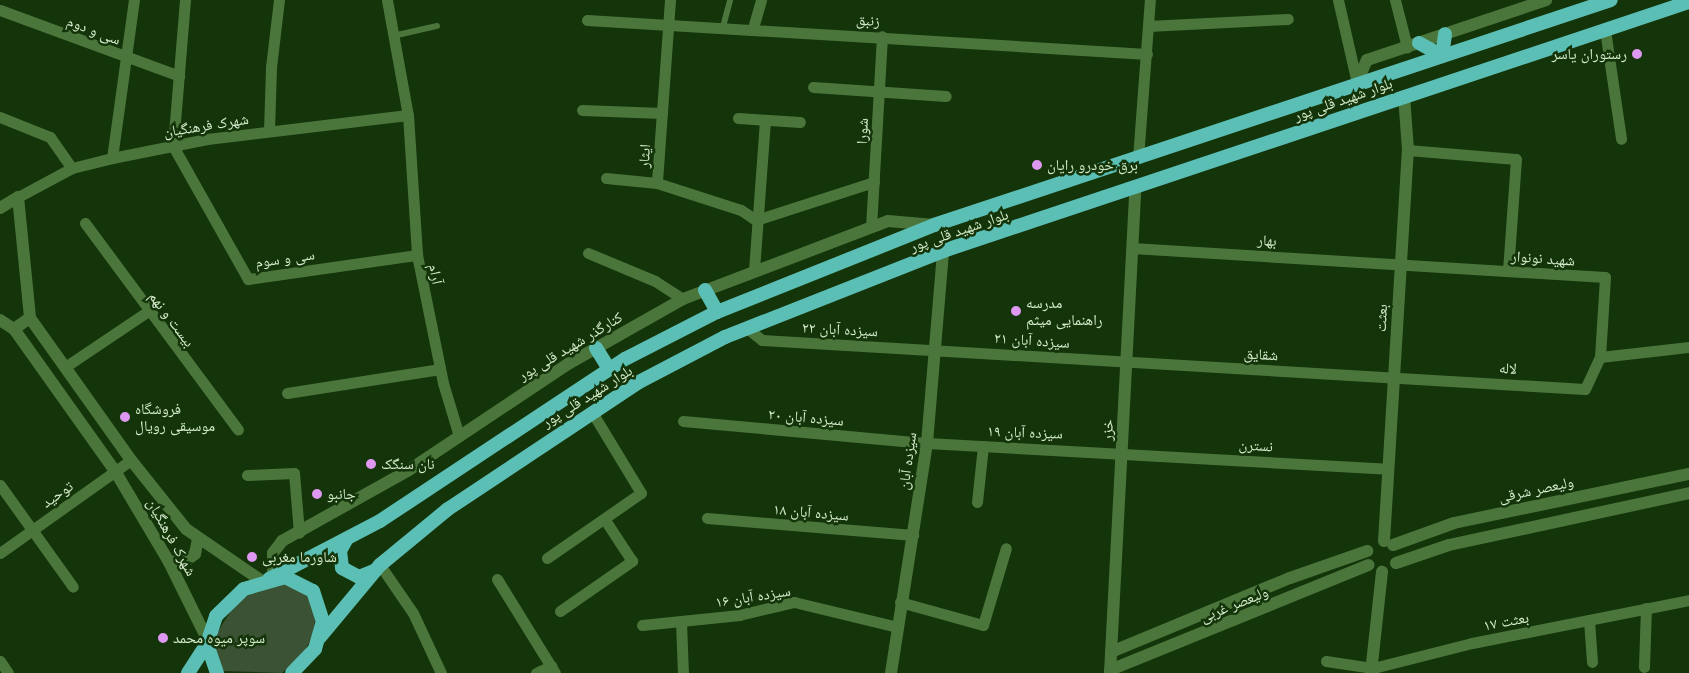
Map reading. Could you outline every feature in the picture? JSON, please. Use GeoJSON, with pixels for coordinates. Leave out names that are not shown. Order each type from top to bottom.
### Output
{"type":"FeatureCollection","features":[{"type":"Feature","properties":{"kind":"highway","name":"بلوار شهید قلی پور"},"geometry":{"type":"LineString","coordinates":[[188,673],[207,642],[216,616],[233,596],[380,521],[609,369],[717,312],[934,225],[1611,0]]}},
{"type":"Feature","properties":{"kind":"highway","name":"بلوار شهید قلی پور"},"geometry":{"type":"LineString","coordinates":[[292,673],[314,649],[320,636],[379,567],[448,508],[638,382],[747,328],[943,251],[1135,189],[1404,96],[1689,2]]}},
{"type":"Feature","properties":{"kind":"highway"},"geometry":{"type":"LineString","coordinates":[[1413,45],[1442,56],[1445,34]]}},
{"type":"Feature","properties":{"kind":"highway"},"geometry":{"type":"LineString","coordinates":[[705,290],[717,312]]}},
{"type":"Feature","properties":{"kind":"highway"},"geometry":{"type":"LineString","coordinates":[[596,348],[609,369]]}},
{"type":"Feature","properties":{"kind":"highway"},"geometry":{"type":"LineString","coordinates":[[346,540],[340,551],[342,568],[359,577],[379,567]]}},
{"type":"Feature","properties":{"kind":"highway"},"geometry":{"type":"LineString","coordinates":[[268,579],[285,577],[313,591],[321,606],[320,636]]}},
{"type":"Feature","properties":{"kind":"highway"},"geometry":{"type":"LineString","coordinates":[[207,642],[217,673]]}},
{"type":"Feature","properties":{"kind":"street"},"geometry":{"type":"LineString","coordinates":[[112,158],[134,0]]}},
{"type":"Feature","properties":{"kind":"street"},"geometry":{"type":"LineString","coordinates":[[173,146],[185,0]]}},
{"type":"Feature","properties":{"kind":"street"},"geometry":{"type":"LineString","coordinates":[[269,131],[271,68],[279,0]]}},
{"type":"Feature","properties":{"kind":"street","name":"آرام"},"geometry":{"type":"LineString","coordinates":[[387,0],[408,115],[417,255],[440,369],[459,436]]}},
{"type":"Feature","properties":{"kind":"street","name":"ایثار"},"geometry":{"type":"LineString","coordinates":[[670,0],[657,183],[741,210],[756,220]]}},
{"type":"Feature","properties":{"kind":"street"},"geometry":{"type":"LineString","coordinates":[[753,28],[761,0]]}},
{"type":"Feature","properties":{"kind":"street"},"geometry":{"type":"LineString","coordinates":[[1138,158],[1150,0]]}},
{"type":"Feature","properties":{"kind":"street"},"geometry":{"type":"LineString","coordinates":[[1338,0],[1357,83]]}},
{"type":"Feature","properties":{"kind":"street"},"geometry":{"type":"LineString","coordinates":[[1394,0],[1413,45]]}},
{"type":"Feature","properties":{"kind":"street"},"geometry":{"type":"LineString","coordinates":[[1357,83],[1367,60],[1546,0]]}},
{"type":"Feature","properties":{"kind":"street","name":"سی و دوم"},"geometry":{"type":"LineString","coordinates":[[0,10],[125,58],[179,76]]}},
{"type":"Feature","properties":{"kind":"street"},"geometry":{"type":"LineString","coordinates":[[1148,26],[1288,19]]}},
{"type":"Feature","properties":{"kind":"street","name":"زنبق"},"geometry":{"type":"LineString","coordinates":[[588,20],[753,28],[1147,54]]}},
{"type":"Feature","properties":{"kind":"street"},"geometry":{"type":"LineString","coordinates":[[1605,30],[1621,139]]}},
{"type":"Feature","properties":{"kind":"street","name":"شورا"},"geometry":{"type":"LineString","coordinates":[[871,227],[882,36]]}},
{"type":"Feature","properties":{"kind":"street"},"geometry":{"type":"LineString","coordinates":[[813,87],[946,96]]}},
{"type":"Feature","properties":{"kind":"street","name":"بعثت"},"geometry":{"type":"LineString","coordinates":[[1396,563],[1388,543],[1387,469],[1408,150],[1404,96]]}},
{"type":"Feature","properties":{"kind":"street"},"geometry":{"type":"LineString","coordinates":[[582,110],[662,113]]}},
{"type":"Feature","properties":{"kind":"street","name":"شهرک فرهنگیان"},"geometry":{"type":"LineString","coordinates":[[18,197],[72,168],[112,158],[269,131],[408,115]]}},
{"type":"Feature","properties":{"kind":"street"},"geometry":{"type":"LineString","coordinates":[[0,117],[50,137],[72,168]]}},
{"type":"Feature","properties":{"kind":"street"},"geometry":{"type":"LineString","coordinates":[[738,118],[800,122]]}},
{"type":"Feature","properties":{"kind":"street"},"geometry":{"type":"LineString","coordinates":[[754,270],[756,220],[765,120]]}},
{"type":"Feature","properties":{"kind":"street","name":"سی و سوم"},"geometry":{"type":"LineString","coordinates":[[173,146],[248,278],[417,255]]}},
{"type":"Feature","properties":{"kind":"street"},"geometry":{"type":"LineString","coordinates":[[1408,150],[1516,159],[1508,271]]}},
{"type":"Feature","properties":{"kind":"street"},"geometry":{"type":"LineString","coordinates":[[606,178],[657,183]]}},
{"type":"Feature","properties":{"kind":"street"},"geometry":{"type":"LineString","coordinates":[[756,220],[874,182]]}},
{"type":"Feature","properties":{"kind":"street","name":"خزر"},"geometry":{"type":"LineString","coordinates":[[1110,671],[1135,189]]}},
{"type":"Feature","properties":{"kind":"street"},"geometry":{"type":"LineString","coordinates":[[0,208],[18,197],[30,318],[14,329],[0,320]]}},
{"type":"Feature","properties":{"kind":"street","name":"کنارگذر شهید قلی پور"},"geometry":{"type":"LineString","coordinates":[[268,579],[276,547],[409,470],[596,348],[683,299],[754,270],[888,221],[934,225]]}},
{"type":"Feature","properties":{"kind":"street","name":"بیست و نهم"},"geometry":{"type":"LineString","coordinates":[[85,223],[148,312],[238,430]]}},
{"type":"Feature","properties":{"kind":"street","name":"بهار"},"geometry":{"type":"LineString","coordinates":[[1132,248],[1400,262]]}},
{"type":"Feature","properties":{"kind":"street","name":"سیزده آبان"},"geometry":{"type":"LineString","coordinates":[[891,673],[900,602],[913,535],[927,443],[943,251]]}},
{"type":"Feature","properties":{"kind":"street"},"geometry":{"type":"LineString","coordinates":[[588,253],[655,281],[683,299]]}},
{"type":"Feature","properties":{"kind":"street","name":"شهید نونوار"},"geometry":{"type":"LineString","coordinates":[[1400,262],[1604,277],[1600,358]]}},
{"type":"Feature","properties":{"kind":"street"},"geometry":{"type":"LineString","coordinates":[[65,367],[148,312]]}},
{"type":"Feature","properties":{"kind":"street","name":"شهرک فرهنگیان"},"geometry":{"type":"LineString","coordinates":[[30,318],[132,460],[198,539],[268,579]]}},
{"type":"Feature","properties":{"kind":"street","name":"سیزده آبان ۲۲"},"geometry":{"type":"LineString","coordinates":[[747,328],[762,340],[936,348]]}},
{"type":"Feature","properties":{"kind":"street","name":"شهرک فرهنگیان"},"geometry":{"type":"LineString","coordinates":[[14,329],[115,472],[169,562],[207,642]]}},
{"type":"Feature","properties":{"kind":"street"},"geometry":{"type":"LineString","coordinates":[[1600,358],[1689,347]]}},
{"type":"Feature","properties":{"kind":"street","name":"سیزده آبان ۲۱"},"geometry":{"type":"LineString","coordinates":[[936,348],[1127,362]]}},
{"type":"Feature","properties":{"kind":"street","name":"لاله"},"geometry":{"type":"LineString","coordinates":[[1394,375],[1585,389],[1600,358]]}},
{"type":"Feature","properties":{"kind":"street","name":"شقایق"},"geometry":{"type":"LineString","coordinates":[[1127,362],[1394,375]]}},
{"type":"Feature","properties":{"kind":"street"},"geometry":{"type":"LineString","coordinates":[[287,393],[440,369]]}},
{"type":"Feature","properties":{"kind":"street"},"geometry":{"type":"LineString","coordinates":[[547,558],[605,520],[641,493],[592,412]]}},
{"type":"Feature","properties":{"kind":"street","name":"سیزده آبان ۲۰"},"geometry":{"type":"LineString","coordinates":[[683,421],[927,443]]}},
{"type":"Feature","properties":{"kind":"street","name":"سیزده آبان ۱۹"},"geometry":{"type":"LineString","coordinates":[[927,443],[1122,451]]}},
{"type":"Feature","properties":{"kind":"street"},"geometry":{"type":"LineString","coordinates":[[977,502],[983,446]]}},
{"type":"Feature","properties":{"kind":"street","name":"نسترن"},"geometry":{"type":"LineString","coordinates":[[1122,451],[1387,469]]}},
{"type":"Feature","properties":{"kind":"street","name":"توحید"},"geometry":{"type":"LineString","coordinates":[[0,553],[132,460]]}},
{"type":"Feature","properties":{"kind":"street"},"geometry":{"type":"LineString","coordinates":[[247,474],[294,473],[299,533]]}},
{"type":"Feature","properties":{"kind":"street","name":"ولیعصر شرقی"},"geometry":{"type":"LineString","coordinates":[[1368,551],[1454,523],[1689,474]]}},
{"type":"Feature","properties":{"kind":"street"},"geometry":{"type":"LineString","coordinates":[[0,485],[74,587]]}},
{"type":"Feature","properties":{"kind":"street"},"geometry":{"type":"LineString","coordinates":[[1592,493],[1596,513]]}},
{"type":"Feature","properties":{"kind":"street"},"geometry":{"type":"LineString","coordinates":[[1382,572],[1396,563],[1449,545],[1689,493]]}},
{"type":"Feature","properties":{"kind":"street","name":"سیزده آبان ۱۸"},"geometry":{"type":"LineString","coordinates":[[707,518],[913,535]]}},
{"type":"Feature","properties":{"kind":"street"},"geometry":{"type":"LineString","coordinates":[[560,611],[632,561],[605,520]]}},
{"type":"Feature","properties":{"kind":"street"},"geometry":{"type":"LineString","coordinates":[[169,562],[187,560],[194,554],[198,539]]}},
{"type":"Feature","properties":{"kind":"street"},"geometry":{"type":"LineString","coordinates":[[900,602],[983,625],[1006,548]]}},
{"type":"Feature","properties":{"kind":"street"},"geometry":{"type":"LineString","coordinates":[[1368,551],[1369,566],[1382,572]]}},
{"type":"Feature","properties":{"kind":"street","name":"ولیعصر غربی"},"geometry":{"type":"LineString","coordinates":[[1111,652],[1235,600],[1368,551]]}},
{"type":"Feature","properties":{"kind":"street","name":"ولیعصر غربی"},"geometry":{"type":"LineString","coordinates":[[1110,671],[1369,566]]}},
{"type":"Feature","properties":{"kind":"street"},"geometry":{"type":"LineString","coordinates":[[379,567],[413,613],[441,673]]}},
{"type":"Feature","properties":{"kind":"street"},"geometry":{"type":"LineString","coordinates":[[1326,660],[1372,670],[1382,572]]}},
{"type":"Feature","properties":{"kind":"street"},"geometry":{"type":"LineString","coordinates":[[497,579],[553,669],[536,673]]}},
{"type":"Feature","properties":{"kind":"street"},"geometry":{"type":"LineString","coordinates":[[1235,600],[1243,617]]}},
{"type":"Feature","properties":{"kind":"street","name":"بعثت ۱۷"},"geometry":{"type":"LineString","coordinates":[[1372,670],[1589,620],[1689,600]]}},
{"type":"Feature","properties":{"kind":"street","name":"سیزده آبان ۱۶"},"geometry":{"type":"LineString","coordinates":[[642,625],[739,615],[794,602],[897,627]]}},
{"type":"Feature","properties":{"kind":"street"},"geometry":{"type":"LineString","coordinates":[[1644,667],[1646,608]]}},
{"type":"Feature","properties":{"kind":"street"},"geometry":{"type":"LineString","coordinates":[[1589,620],[1592,662]]}},
{"type":"Feature","properties":{"kind":"street"},"geometry":{"type":"LineString","coordinates":[[681,622],[683,673]]}},
{"type":"Feature","properties":{"kind":"street"},"geometry":{"type":"LineString","coordinates":[[0,661],[8,673]]}},
{"type":"Feature","properties":{"kind":"lane"},"geometry":{"type":"LineString","coordinates":[[723,27],[730,0]]}},
{"type":"Feature","properties":{"kind":"lane"},"geometry":{"type":"LineString","coordinates":[[393,36],[437,26]]}},
{"type":"Feature","properties":{"kind":"green space"},"geometry":{"type":"Polygon","coordinates":[[[281,584],[297,588],[310,599],[316,615],[312,638],[302,655],[282,673],[224,671],[215,655],[217,633],[235,604],[260,588],[281,584]]]}},
{"type":"Feature","properties":{"kind":"place","name":"رستوران یاسر"},"geometry":{"type":"Point","coordinates":[1637,54]}},
{"type":"Feature","properties":{"kind":"place","name":"برق خودرو رایان"},"geometry":{"type":"Point","coordinates":[1037,165]}},
{"type":"Feature","properties":{"kind":"place","name":"مدرسه راهنمایی میثم"},"geometry":{"type":"Point","coordinates":[1016,311]}},
{"type":"Feature","properties":{"kind":"place","name":"فروشگاه موسیقی رویال"},"geometry":{"type":"Point","coordinates":[125,417]}},
{"type":"Feature","properties":{"kind":"place","name":"نان سنگک"},"geometry":{"type":"Point","coordinates":[371,464]}},
{"type":"Feature","properties":{"kind":"place","name":"جانبو"},"geometry":{"type":"Point","coordinates":[317,494]}},
{"type":"Feature","properties":{"kind":"place","name":"شاورما مغربی"},"geometry":{"type":"Point","coordinates":[252,557]}},
{"type":"Feature","properties":{"kind":"place","name":"سوپر میوه محمد"},"geometry":{"type":"Point","coordinates":[163,638]}}]}
